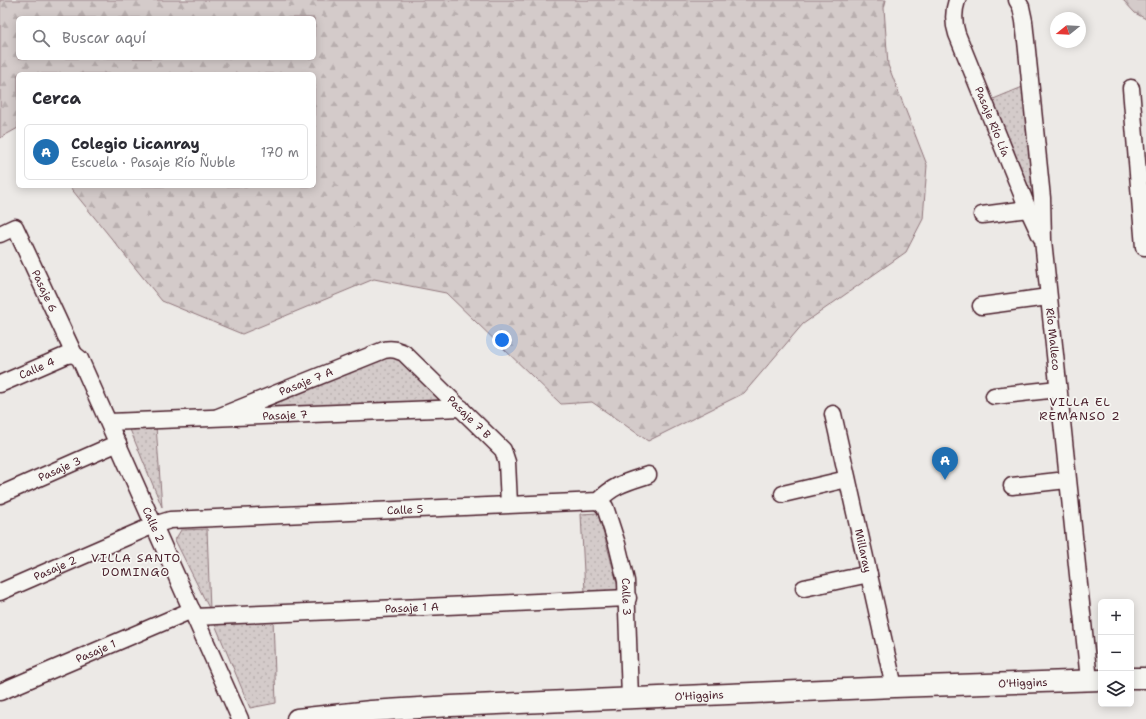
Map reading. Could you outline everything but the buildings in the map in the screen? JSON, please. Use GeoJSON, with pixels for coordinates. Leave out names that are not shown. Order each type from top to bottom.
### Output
{"type":"FeatureCollection","features":[{"type":"Feature","properties":{"kind":"street","name":"Pasaje Río Lía"},"geometry":{"type":"LineString","coordinates":[[957,0],[954,12],[954,23],[957,34],[1028,209],[1043,240]]}},
{"type":"Feature","properties":{"kind":"street","name":"Río Malleco"},"geometry":{"type":"LineString","coordinates":[[1017,0],[1021,7],[1024,21],[1042,198],[1043,240],[1048,297],[1067,480],[1095,680]]}},
{"type":"Feature","properties":{"kind":"street"},"geometry":{"type":"LineString","coordinates":[[1131,88],[1145,247]]}},
{"type":"Feature","properties":{"kind":"street"},"geometry":{"type":"LineString","coordinates":[[982,215],[1028,209]]}},
{"type":"Feature","properties":{"kind":"street","name":"Pasaje 6"},"geometry":{"type":"LineString","coordinates":[[0,234],[15,227],[74,354]]}},
{"type":"Feature","properties":{"kind":"street"},"geometry":{"type":"LineString","coordinates":[[981,306],[1048,297]]}},
{"type":"Feature","properties":{"kind":"street","name":"Pasaje 7 B"},"geometry":{"type":"LineString","coordinates":[[394,349],[404,353],[503,450],[507,462],[509,504]]}},
{"type":"Feature","properties":{"kind":"street","name":"Pasaje 7 A"},"geometry":{"type":"LineString","coordinates":[[218,417],[384,350],[394,349]]}},
{"type":"Feature","properties":{"kind":"street","name":"Calle 4"},"geometry":{"type":"LineString","coordinates":[[0,384],[67,354],[74,354]]}},
{"type":"Feature","properties":{"kind":"street","name":"Calle 2"},"geometry":{"type":"LineString","coordinates":[[74,354],[80,359],[109,422],[240,719]]}},
{"type":"Feature","properties":{"kind":"street"},"geometry":{"type":"LineString","coordinates":[[994,396],[1058,389]]}},
{"type":"Feature","properties":{"kind":"street","name":"Pasaje 7"},"geometry":{"type":"LineString","coordinates":[[109,422],[461,408]]}},
{"type":"Feature","properties":{"kind":"street","name":"Millaray"},"geometry":{"type":"LineString","coordinates":[[833,414],[894,687]]}},
{"type":"Feature","properties":{"kind":"street","name":"Pasaje 3"},"geometry":{"type":"LineString","coordinates":[[0,494],[118,442]]}},
{"type":"Feature","properties":{"kind":"street"},"geometry":{"type":"LineString","coordinates":[[598,501],[607,492],[620,484],[648,475]]}},
{"type":"Feature","properties":{"kind":"street"},"geometry":{"type":"LineString","coordinates":[[783,494],[848,479]]}},
{"type":"Feature","properties":{"kind":"street"},"geometry":{"type":"LineString","coordinates":[[1012,486],[1067,480]]}},
{"type":"Feature","properties":{"kind":"street","name":"Calle 5"},"geometry":{"type":"LineString","coordinates":[[154,525],[179,519],[598,501]]}},
{"type":"Feature","properties":{"kind":"street","name":"Calle 3"},"geometry":{"type":"LineString","coordinates":[[598,501],[604,507],[617,544],[626,581],[628,598],[630,698]]}},
{"type":"Feature","properties":{"kind":"street","name":"Pasaje 2"},"geometry":{"type":"LineString","coordinates":[[0,592],[154,525]]}},
{"type":"Feature","properties":{"kind":"street"},"geometry":{"type":"LineString","coordinates":[[804,588],[869,574]]}},
{"type":"Feature","properties":{"kind":"street","name":"Pasaje 1 A"},"geometry":{"type":"LineString","coordinates":[[194,613],[628,598]]}},
{"type":"Feature","properties":{"kind":"street","name":"Pasaje 1"},"geometry":{"type":"LineString","coordinates":[[0,692],[194,613]]}},
{"type":"Feature","properties":{"kind":"street"},"geometry":{"type":"LineString","coordinates":[[1134,678],[1146,678]]}},
{"type":"Feature","properties":{"kind":"street","name":"O'Higgins"},"geometry":{"type":"LineString","coordinates":[[297,719],[341,713],[406,708],[1095,680]]}},
{"type":"Feature","properties":{"kind":"green space"},"geometry":{"type":"Polygon","coordinates":[[[0,0],[886,0],[884,8],[888,65],[927,165],[923,219],[906,252],[803,324],[744,393],[648,441],[592,402],[561,404],[446,293],[374,279],[242,334],[162,301],[71,188],[316,188],[316,72],[16,72],[16,129],[0,138],[0,0]]]}},
{"type":"Feature","properties":{"kind":"green space"},"geometry":{"type":"Polygon","coordinates":[[[1123,0],[1146,0],[1146,19],[1135,13],[1123,0]]]}},
{"type":"Feature","properties":{"kind":"green space"},"geometry":{"type":"Polygon","coordinates":[[[1025,86],[1035,195],[1027,196],[991,100],[1025,86]]]}},
{"type":"Feature","properties":{"kind":"green space"},"geometry":{"type":"Polygon","coordinates":[[[395,353],[450,402],[254,411],[395,353]]]}},
{"type":"Feature","properties":{"kind":"green space"},"geometry":{"type":"Polygon","coordinates":[[[156,426],[162,507],[129,427],[156,426]]]}},
{"type":"Feature","properties":{"kind":"green space"},"geometry":{"type":"Polygon","coordinates":[[[598,513],[619,590],[585,592],[581,514],[598,513]]]}},
{"type":"Feature","properties":{"kind":"green space"},"geometry":{"type":"Polygon","coordinates":[[[207,529],[210,610],[175,540],[181,530],[207,529]]]}},
{"type":"Feature","properties":{"kind":"green space"},"geometry":{"type":"Polygon","coordinates":[[[273,619],[276,703],[250,708],[214,622],[273,619]]]}},
{"type":"Feature","properties":{"kind":"place","name":"Colegio Licanray"},"geometry":{"type":"Point","coordinates":[945,480]}},
{"type":"Feature","properties":{"kind":"district","name":"VILLA EL REMANSO 2"},"geometry":{"type":"Point","coordinates":[1080,409]}},
{"type":"Feature","properties":{"kind":"district","name":"VILLA SANTO DOMINGO"},"geometry":{"type":"Point","coordinates":[136,565]}}]}
